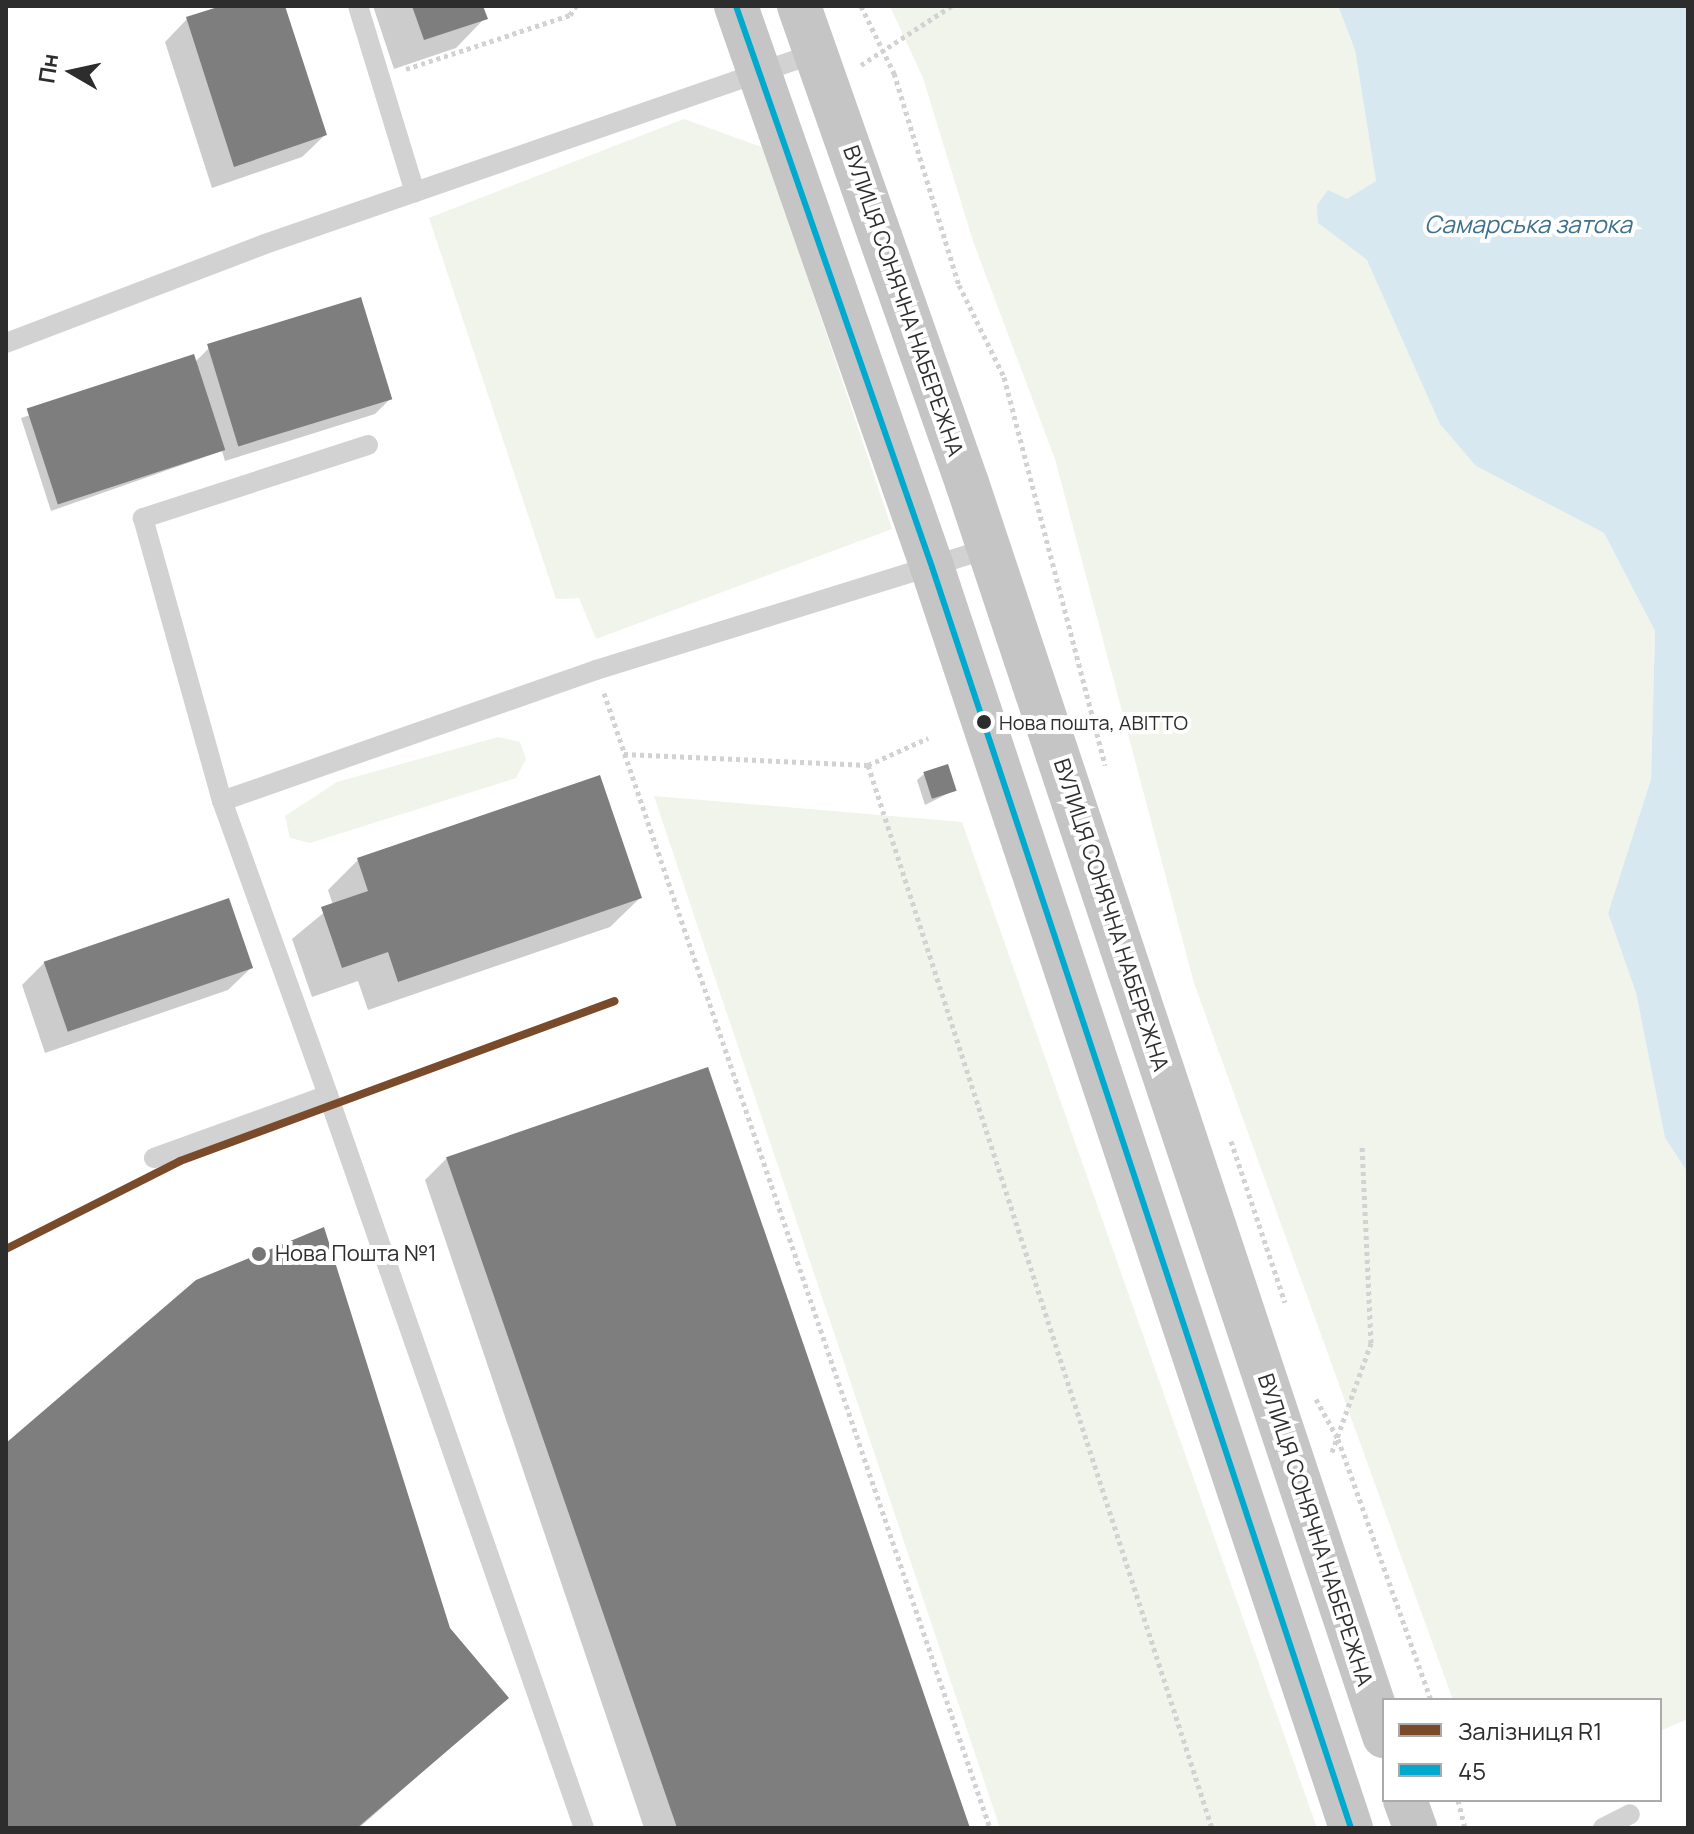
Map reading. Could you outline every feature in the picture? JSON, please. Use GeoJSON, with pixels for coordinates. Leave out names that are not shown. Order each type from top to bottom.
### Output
{"type":"FeatureCollection","features":[{"type":"Feature","properties":{"kind":"main road"},"geometry":{"type":"LineString","coordinates":[[736,6],[932,567],[1351,1828]]}},
{"type":"Feature","properties":{"kind":"main road","name":"ВУЛИЦЯ СОНЯЧНА НАБЕРЕЖНА"},"geometry":{"type":"LineString","coordinates":[[799,6],[989,548],[1382,1730]]}},
{"type":"Feature","properties":{"kind":"main road"},"geometry":{"type":"LineString","coordinates":[[1406,1802],[1415,1828]]}},
{"type":"Feature","properties":{"kind":"lane"},"geometry":{"type":"LineString","coordinates":[[358,6],[415,192]]}},
{"type":"Feature","properties":{"kind":"lane"},"geometry":{"type":"LineString","coordinates":[[6,343],[415,192],[759,74],[822,71]]}},
{"type":"Feature","properties":{"kind":"lane"},"geometry":{"type":"LineString","coordinates":[[368,445],[143,518],[222,801],[584,1828]]}},
{"type":"Feature","properties":{"kind":"lane"},"geometry":{"type":"LineString","coordinates":[[222,801],[596,670],[989,548]]}},
{"type":"Feature","properties":{"kind":"lane"},"geometry":{"type":"LineString","coordinates":[[154,1158],[328,1095]]}},
{"type":"Feature","properties":{"kind":"lane"},"geometry":{"type":"LineString","coordinates":[[1603,1828],[1630,1814]]}},
{"type":"Feature","properties":{"kind":"path"},"geometry":{"type":"LineString","coordinates":[[381,78],[570,15],[576,6]]}},
{"type":"Feature","properties":{"kind":"path"},"geometry":{"type":"LineString","coordinates":[[861,6],[882,50],[959,285],[1011,398],[1107,781]]}},
{"type":"Feature","properties":{"kind":"path"},"geometry":{"type":"LineString","coordinates":[[822,71],[882,50],[951,6]]}},
{"type":"Feature","properties":{"kind":"path"},"geometry":{"type":"LineString","coordinates":[[596,670],[990,1828]]}},
{"type":"Feature","properties":{"kind":"path"},"geometry":{"type":"LineString","coordinates":[[624,754],[868,765],[928,738]]}},
{"type":"Feature","properties":{"kind":"path"},"geometry":{"type":"LineString","coordinates":[[868,765],[1212,1828]]}},
{"type":"Feature","properties":{"kind":"path"},"geometry":{"type":"LineString","coordinates":[[1229,1133],[1288,1317]]}},
{"type":"Feature","properties":{"kind":"path"},"geometry":{"type":"LineString","coordinates":[[1308,1508],[1338,1439],[1371,1343],[1362,1144]]}},
{"type":"Feature","properties":{"kind":"path"},"geometry":{"type":"LineString","coordinates":[[1313,1391],[1338,1439],[1430,1698]]}},
{"type":"Feature","properties":{"kind":"path"},"geometry":{"type":"LineString","coordinates":[[1458,1802],[1465,1828]]}},
{"type":"Feature","properties":{"kind":"shaded area"},"geometry":{"type":"Polygon","coordinates":[[[890,6],[1338,6],[1355,50],[1376,181],[1318,223],[1367,260],[1476,466],[1604,533],[1655,631],[1651,779],[1608,913],[1636,993],[1665,1138],[1688,1173],[1688,1719],[1662,1730],[1662,1698],[1452,1698],[1194,983],[1055,459],[973,241],[923,78],[890,6]]]}},
{"type":"Feature","properties":{"kind":"shaded area"},"geometry":{"type":"Polygon","coordinates":[[[684,119],[764,148],[892,529],[596,639],[579,598],[556,599],[429,218],[684,119]]]}},
{"type":"Feature","properties":{"kind":"shaded area"},"geometry":{"type":"Polygon","coordinates":[[[498,737],[520,742],[526,759],[516,778],[310,843],[290,838],[285,816],[337,782],[498,737]]]}},
{"type":"Feature","properties":{"kind":"shaded area"},"geometry":{"type":"Polygon","coordinates":[[[654,796],[962,822],[1317,1828],[1000,1828],[654,796]]]}},
{"type":"Feature","properties":{"kind":"water","name":"Самарська затока"},"geometry":{"type":"Polygon","coordinates":[[[1338,6],[1688,6],[1688,1173],[1665,1138],[1636,993],[1608,913],[1651,779],[1655,631],[1604,533],[1476,466],[1440,424],[1367,260],[1318,223],[1317,205],[1328,190],[1347,199],[1376,181],[1355,50],[1338,6]]]}},
{"type":"Feature","properties":{"kind":"building"},"geometry":{"type":"Polygon","coordinates":[[[221,6],[285,6],[327,135],[234,167],[186,17],[221,6]]]}},
{"type":"Feature","properties":{"kind":"building"},"geometry":{"type":"Polygon","coordinates":[[[412,6],[483,6],[488,19],[424,40],[412,6]]]}},
{"type":"Feature","properties":{"kind":"building"},"geometry":{"type":"Polygon","coordinates":[[[361,297],[392,399],[238,446],[207,344],[361,297]]]}},
{"type":"Feature","properties":{"kind":"building"},"geometry":{"type":"Polygon","coordinates":[[[194,354],[225,450],[58,504],[27,408],[194,354]]]}},
{"type":"Feature","properties":{"kind":"building"},"geometry":{"type":"Polygon","coordinates":[[[948,764],[957,791],[932,799],[923,772],[948,764]]]}},
{"type":"Feature","properties":{"kind":"building"},"geometry":{"type":"Polygon","coordinates":[[[600,775],[642,898],[398,982],[388,952],[342,968],[321,907],[368,891],[357,858],[600,775]]]}},
{"type":"Feature","properties":{"kind":"building"},"geometry":{"type":"Polygon","coordinates":[[[229,898],[253,968],[68,1032],[44,962],[229,898]]]}},
{"type":"Feature","properties":{"kind":"building"},"geometry":{"type":"Polygon","coordinates":[[[708,1067],[969,1826],[677,1828],[446,1157],[708,1067]]]}},
{"type":"Feature","properties":{"kind":"building"},"geometry":{"type":"Polygon","coordinates":[[[324,1227],[450,1628],[509,1698],[357,1828],[6,1828],[6,1443],[196,1280],[324,1227]]]}},
{"type":"Feature","properties":{"kind":"rail line","name":"R1"},"geometry":{"type":"LineString","coordinates":[[6,1249],[180,1161],[614,1001]]}},
{"type":"Feature","properties":{"kind":"transit line","name":"45"},"geometry":{"type":"LineString","coordinates":[[736,6],[932,567],[1351,1828]]}},
{"type":"Feature","properties":{"kind":"place","name":"Нова пошта, АВІТТО"},"geometry":{"type":"Point","coordinates":[984,722]}},
{"type":"Feature","properties":{"kind":"place","name":"Нова Пошта №1"},"geometry":{"type":"Point","coordinates":[259,1254]}}]}
